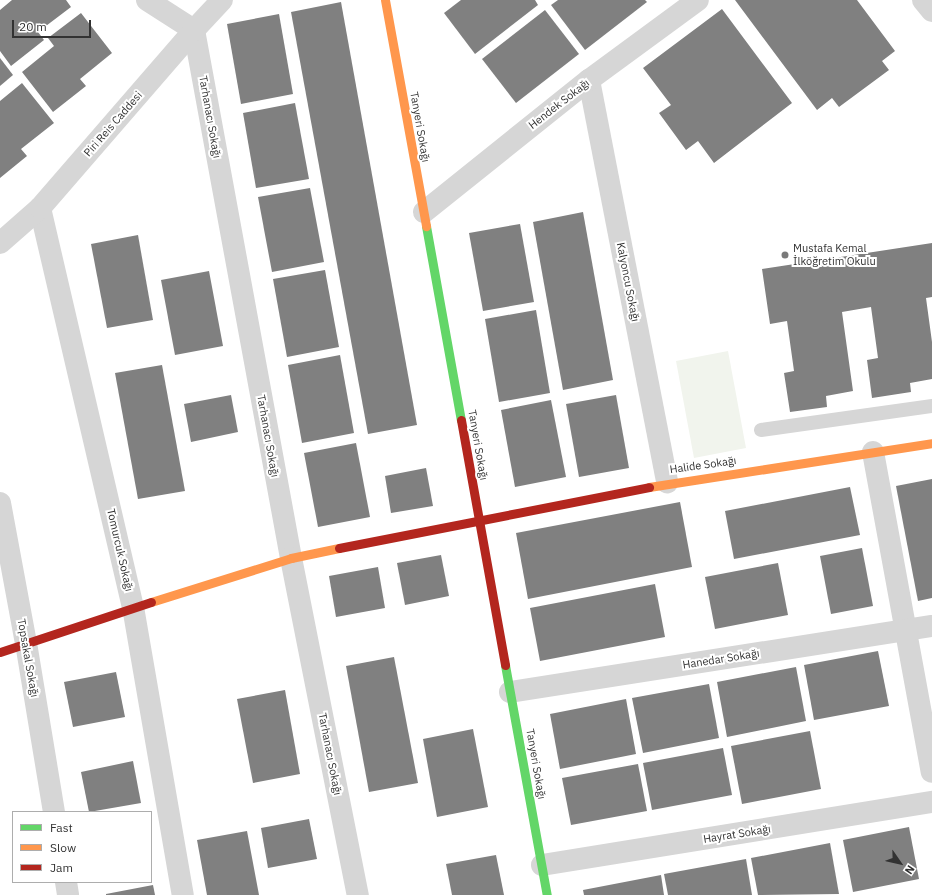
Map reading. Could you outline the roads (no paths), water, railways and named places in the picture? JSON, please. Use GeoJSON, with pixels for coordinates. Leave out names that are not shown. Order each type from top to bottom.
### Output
{"type":"FeatureCollection","features":[{"type":"Feature","properties":{"kind":"street"},"geometry":{"type":"LineString","coordinates":[[147,0],[194,30]]}},
{"type":"Feature","properties":{"kind":"street","name":"Piri Reis Caddesi"},"geometry":{"type":"LineString","coordinates":[[0,244],[40,208],[194,30],[222,0]]}},
{"type":"Feature","properties":{"kind":"street","name":"Hendek Sokağı"},"geometry":{"type":"LineString","coordinates":[[424,212],[589,80],[698,0]]}},
{"type":"Feature","properties":{"kind":"street"},"geometry":{"type":"LineString","coordinates":[[923,0],[932,11]]}},
{"type":"Feature","properties":{"kind":"street","name":"Tanyeri Sokağı"},"geometry":{"type":"LineString","coordinates":[[389,2],[424,212],[547,895]]}},
{"type":"Feature","properties":{"kind":"street","name":"Tarhanacı Sokağı"},"geometry":{"type":"LineString","coordinates":[[194,30],[291,558],[358,895]]}},
{"type":"Feature","properties":{"kind":"street","name":"Kalyoncu Sokağı"},"geometry":{"type":"LineString","coordinates":[[589,80],[667,483]]}},
{"type":"Feature","properties":{"kind":"street","name":"Tomurcuk Sokağı"},"geometry":{"type":"LineString","coordinates":[[40,208],[133,607],[183,895]]}},
{"type":"Feature","properties":{"kind":"street","name":"Halide Sokağı"},"geometry":{"type":"LineString","coordinates":[[0,652],[133,607],[291,558],[667,483],[932,443]]}},
{"type":"Feature","properties":{"kind":"street"},"geometry":{"type":"LineString","coordinates":[[873,452],[932,772]]}},
{"type":"Feature","properties":{"kind":"street","name":"Topsakal Sokağı"},"geometry":{"type":"LineString","coordinates":[[0,503],[26,643],[54,811]]}},
{"type":"Feature","properties":{"kind":"street","name":"Hanedar Sokağı"},"geometry":{"type":"LineString","coordinates":[[510,692],[932,626]]}},
{"type":"Feature","properties":{"kind":"street","name":"Hayrat Sokağı"},"geometry":{"type":"LineString","coordinates":[[542,865],[932,802]]}},
{"type":"Feature","properties":{"kind":"street"},"geometry":{"type":"LineString","coordinates":[[66,883],[68,895]]}},
{"type":"Feature","properties":{"kind":"lane"},"geometry":{"type":"LineString","coordinates":[[761,430],[932,406]]}},
{"type":"Feature","properties":{"kind":"place","name":"Mustafa Kemal İlköğretim Okulu"},"geometry":{"type":"Point","coordinates":[785,255]}}]}
